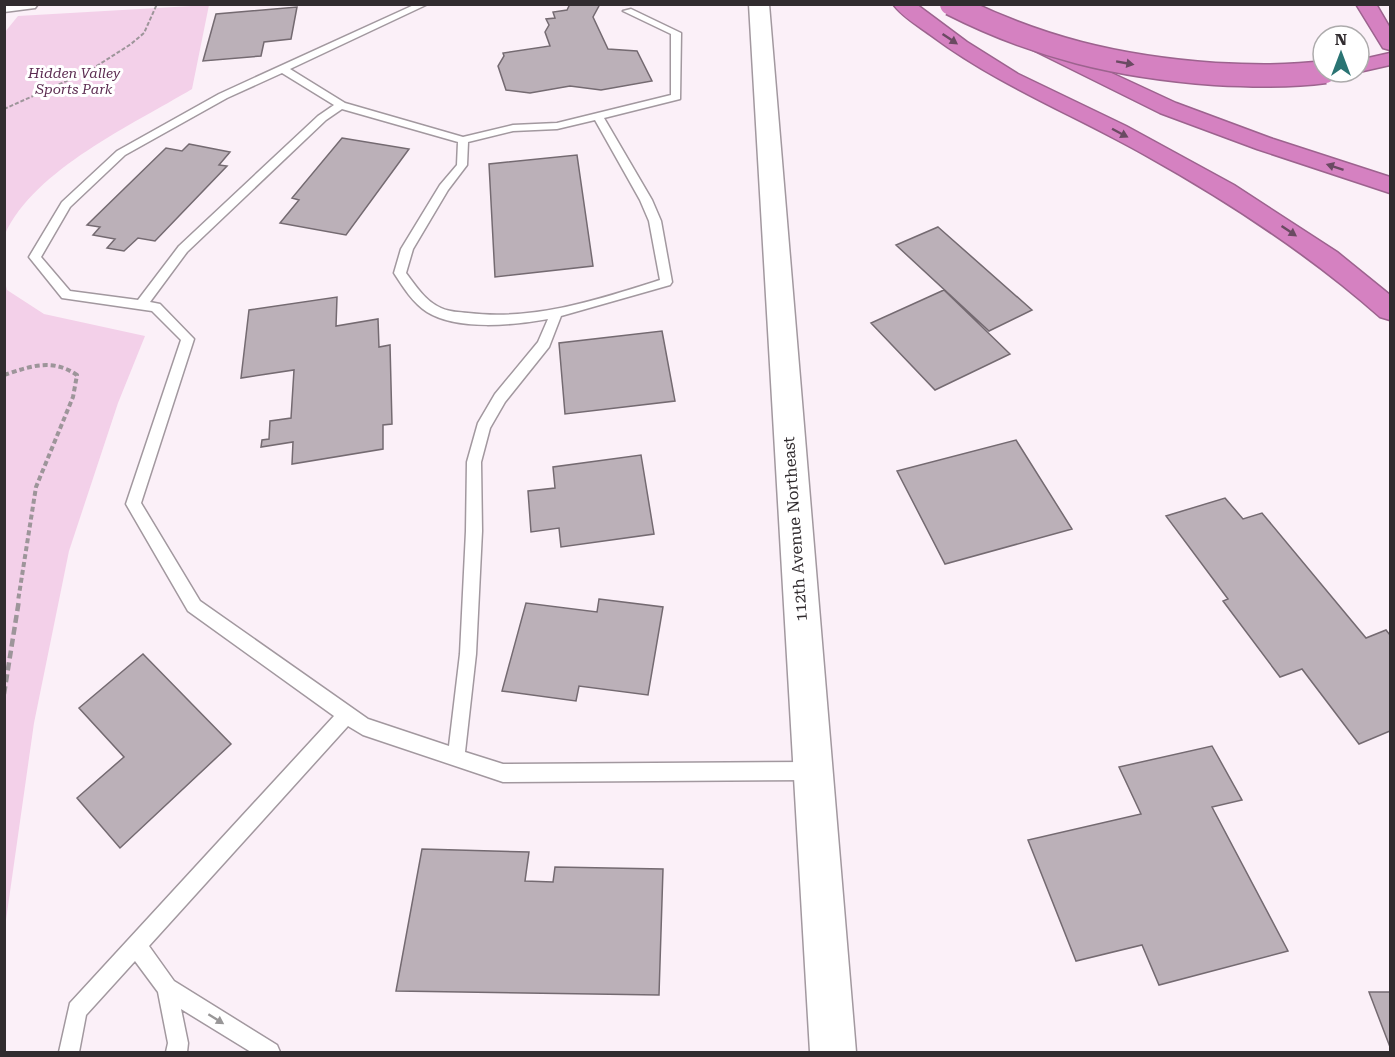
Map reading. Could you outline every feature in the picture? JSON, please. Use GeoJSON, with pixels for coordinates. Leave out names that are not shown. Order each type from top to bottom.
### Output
{"type":"FeatureCollection","features":[{"type":"Feature","properties":{"kind":"highway"},"geometry":{"type":"LineString","coordinates":[[903,4],[932,28],[997,71],[1119,132],[1235,195],[1329,259],[1390,310]]}},
{"type":"Feature","properties":{"kind":"highway"},"geometry":{"type":"LineString","coordinates":[[951,4],[990,24],[1065,51],[1104,59],[1172,71],[1253,76],[1311,73]]}},
{"type":"Feature","properties":{"kind":"highway"},"geometry":{"type":"LineString","coordinates":[[975,4],[1034,43],[1168,108],[1265,144],[1390,185]]}},
{"type":"Feature","properties":{"kind":"highway"},"geometry":{"type":"LineString","coordinates":[[1366,4],[1390,44]]}},
{"type":"Feature","properties":{"kind":"highway"},"geometry":{"type":"LineString","coordinates":[[1371,63],[1390,59]]}},
{"type":"Feature","properties":{"kind":"main road"},"geometry":{"type":"LineString","coordinates":[[6,7],[28,4]]}},
{"type":"Feature","properties":{"kind":"main road","name":"112th Avenue Northeast"},"geometry":{"type":"LineString","coordinates":[[759,4],[833,1053]]}},
{"type":"Feature","properties":{"kind":"lane"},"geometry":{"type":"LineString","coordinates":[[424,4],[223,96],[121,153],[66,206],[35,257],[66,295],[142,303],[156,307],[188,339],[133,504],[194,606],[363,726],[503,773],[812,771]]}},
{"type":"Feature","properties":{"kind":"lane"},"geometry":{"type":"LineString","coordinates":[[283,69],[341,105],[464,140],[513,128],[557,126],[676,97],[676,33],[628,12]]}},
{"type":"Feature","properties":{"kind":"lane"},"geometry":{"type":"LineString","coordinates":[[142,303],[183,249],[322,118],[341,105]]}},
{"type":"Feature","properties":{"kind":"lane"},"geometry":{"type":"LineString","coordinates":[[464,140],[462,165],[444,188],[407,249],[400,273],[417,299],[439,313],[474,320],[508,320],[619,297],[666,282],[655,221],[646,200],[598,116]]}},
{"type":"Feature","properties":{"kind":"lane"},"geometry":{"type":"LineString","coordinates":[[456,757],[468,654],[474,531],[474,462],[483,427],[500,398],[544,344],[557,311]]}},
{"type":"Feature","properties":{"kind":"lane"},"geometry":{"type":"LineString","coordinates":[[69,1053],[77,1010],[347,715]]}},
{"type":"Feature","properties":{"kind":"lane"},"geometry":{"type":"LineString","coordinates":[[136,945],[167,988],[270,1053]]}},
{"type":"Feature","properties":{"kind":"lane"},"geometry":{"type":"LineString","coordinates":[[167,988],[177,1043],[176,1053]]}},
{"type":"Feature","properties":{"kind":"path"},"geometry":{"type":"LineString","coordinates":[[4,109],[89,71],[131,44],[144,33],[157,4]]}},
{"type":"Feature","properties":{"kind":"path"},"geometry":{"type":"LineString","coordinates":[[4,375],[39,363],[65,365],[77,375],[73,397],[36,487],[4,694]]}},
{"type":"Feature","properties":{"kind":"green space","name":"Hidden Valley Sports Park"},"geometry":{"type":"Polygon","coordinates":[[[209,5],[192,89],[114,134],[62,169],[38,189],[19,211],[5,234],[5,32],[18,16],[209,5]]]}},
{"type":"Feature","properties":{"kind":"green space"},"geometry":{"type":"Polygon","coordinates":[[[5,282],[7,290],[44,314],[145,336],[118,403],[69,551],[34,723],[5,927],[5,282]]]}},
{"type":"Feature","properties":{"kind":"building"},"geometry":{"type":"Polygon","coordinates":[[[570,4],[600,4],[593,17],[608,49],[637,51],[652,81],[601,90],[570,86],[530,93],[506,90],[498,66],[504,56],[503,53],[550,46],[545,32],[549,25],[546,19],[555,18],[553,12],[567,10],[570,4]]]}},
{"type":"Feature","properties":{"kind":"building"},"geometry":{"type":"Polygon","coordinates":[[[297,7],[291,39],[264,42],[261,56],[203,61],[216,14],[297,7]]]}},
{"type":"Feature","properties":{"kind":"building"},"geometry":{"type":"Polygon","coordinates":[[[342,138],[409,149],[346,235],[280,223],[299,200],[292,198],[342,138]]]}},
{"type":"Feature","properties":{"kind":"building"},"geometry":{"type":"Polygon","coordinates":[[[189,144],[230,152],[219,165],[227,166],[155,241],[138,238],[124,251],[107,248],[115,239],[93,235],[100,227],[87,225],[166,148],[182,151],[189,144]]]}},
{"type":"Feature","properties":{"kind":"building"},"geometry":{"type":"Polygon","coordinates":[[[577,155],[593,266],[495,277],[489,164],[577,155]]]}},
{"type":"Feature","properties":{"kind":"building"},"geometry":{"type":"Polygon","coordinates":[[[938,227],[1032,310],[989,331],[896,245],[938,227]]]}},
{"type":"Feature","properties":{"kind":"building"},"geometry":{"type":"Polygon","coordinates":[[[944,290],[1010,354],[935,390],[871,323],[944,290]]]}},
{"type":"Feature","properties":{"kind":"building"},"geometry":{"type":"Polygon","coordinates":[[[337,297],[336,326],[378,319],[379,347],[390,345],[392,424],[383,425],[383,449],[292,464],[293,442],[261,447],[262,440],[269,439],[270,421],[291,418],[294,370],[241,378],[249,310],[337,297]]]}},
{"type":"Feature","properties":{"kind":"building"},"geometry":{"type":"Polygon","coordinates":[[[662,331],[675,401],[565,414],[559,343],[662,331]]]}},
{"type":"Feature","properties":{"kind":"building"},"geometry":{"type":"Polygon","coordinates":[[[1016,440],[1072,529],[945,564],[897,471],[1016,440]]]}},
{"type":"Feature","properties":{"kind":"building"},"geometry":{"type":"Polygon","coordinates":[[[641,455],[654,534],[561,547],[559,528],[531,532],[528,491],[555,488],[553,467],[641,455]]]}},
{"type":"Feature","properties":{"kind":"building"},"geometry":{"type":"Polygon","coordinates":[[[1225,498],[1243,519],[1262,513],[1366,638],[1386,630],[1390,635],[1390,731],[1359,744],[1302,669],[1280,677],[1223,601],[1228,599],[1166,516],[1225,498]]]}},
{"type":"Feature","properties":{"kind":"building"},"geometry":{"type":"Polygon","coordinates":[[[599,599],[663,607],[648,695],[579,686],[576,701],[502,691],[526,603],[597,612],[599,599]]]}},
{"type":"Feature","properties":{"kind":"building"},"geometry":{"type":"Polygon","coordinates":[[[143,654],[231,744],[120,848],[77,798],[124,757],[79,708],[143,654]]]}},
{"type":"Feature","properties":{"kind":"building"},"geometry":{"type":"Polygon","coordinates":[[[1212,746],[1242,800],[1212,807],[1288,951],[1159,985],[1142,945],[1076,961],[1028,840],[1141,814],[1119,767],[1212,746]]]}},
{"type":"Feature","properties":{"kind":"building"},"geometry":{"type":"Polygon","coordinates":[[[422,849],[529,852],[525,881],[553,882],[555,867],[663,869],[659,995],[396,991],[422,849]]]}},
{"type":"Feature","properties":{"kind":"building"},"geometry":{"type":"Polygon","coordinates":[[[1369,992],[1390,992],[1390,1047],[1369,992]]]}}]}
